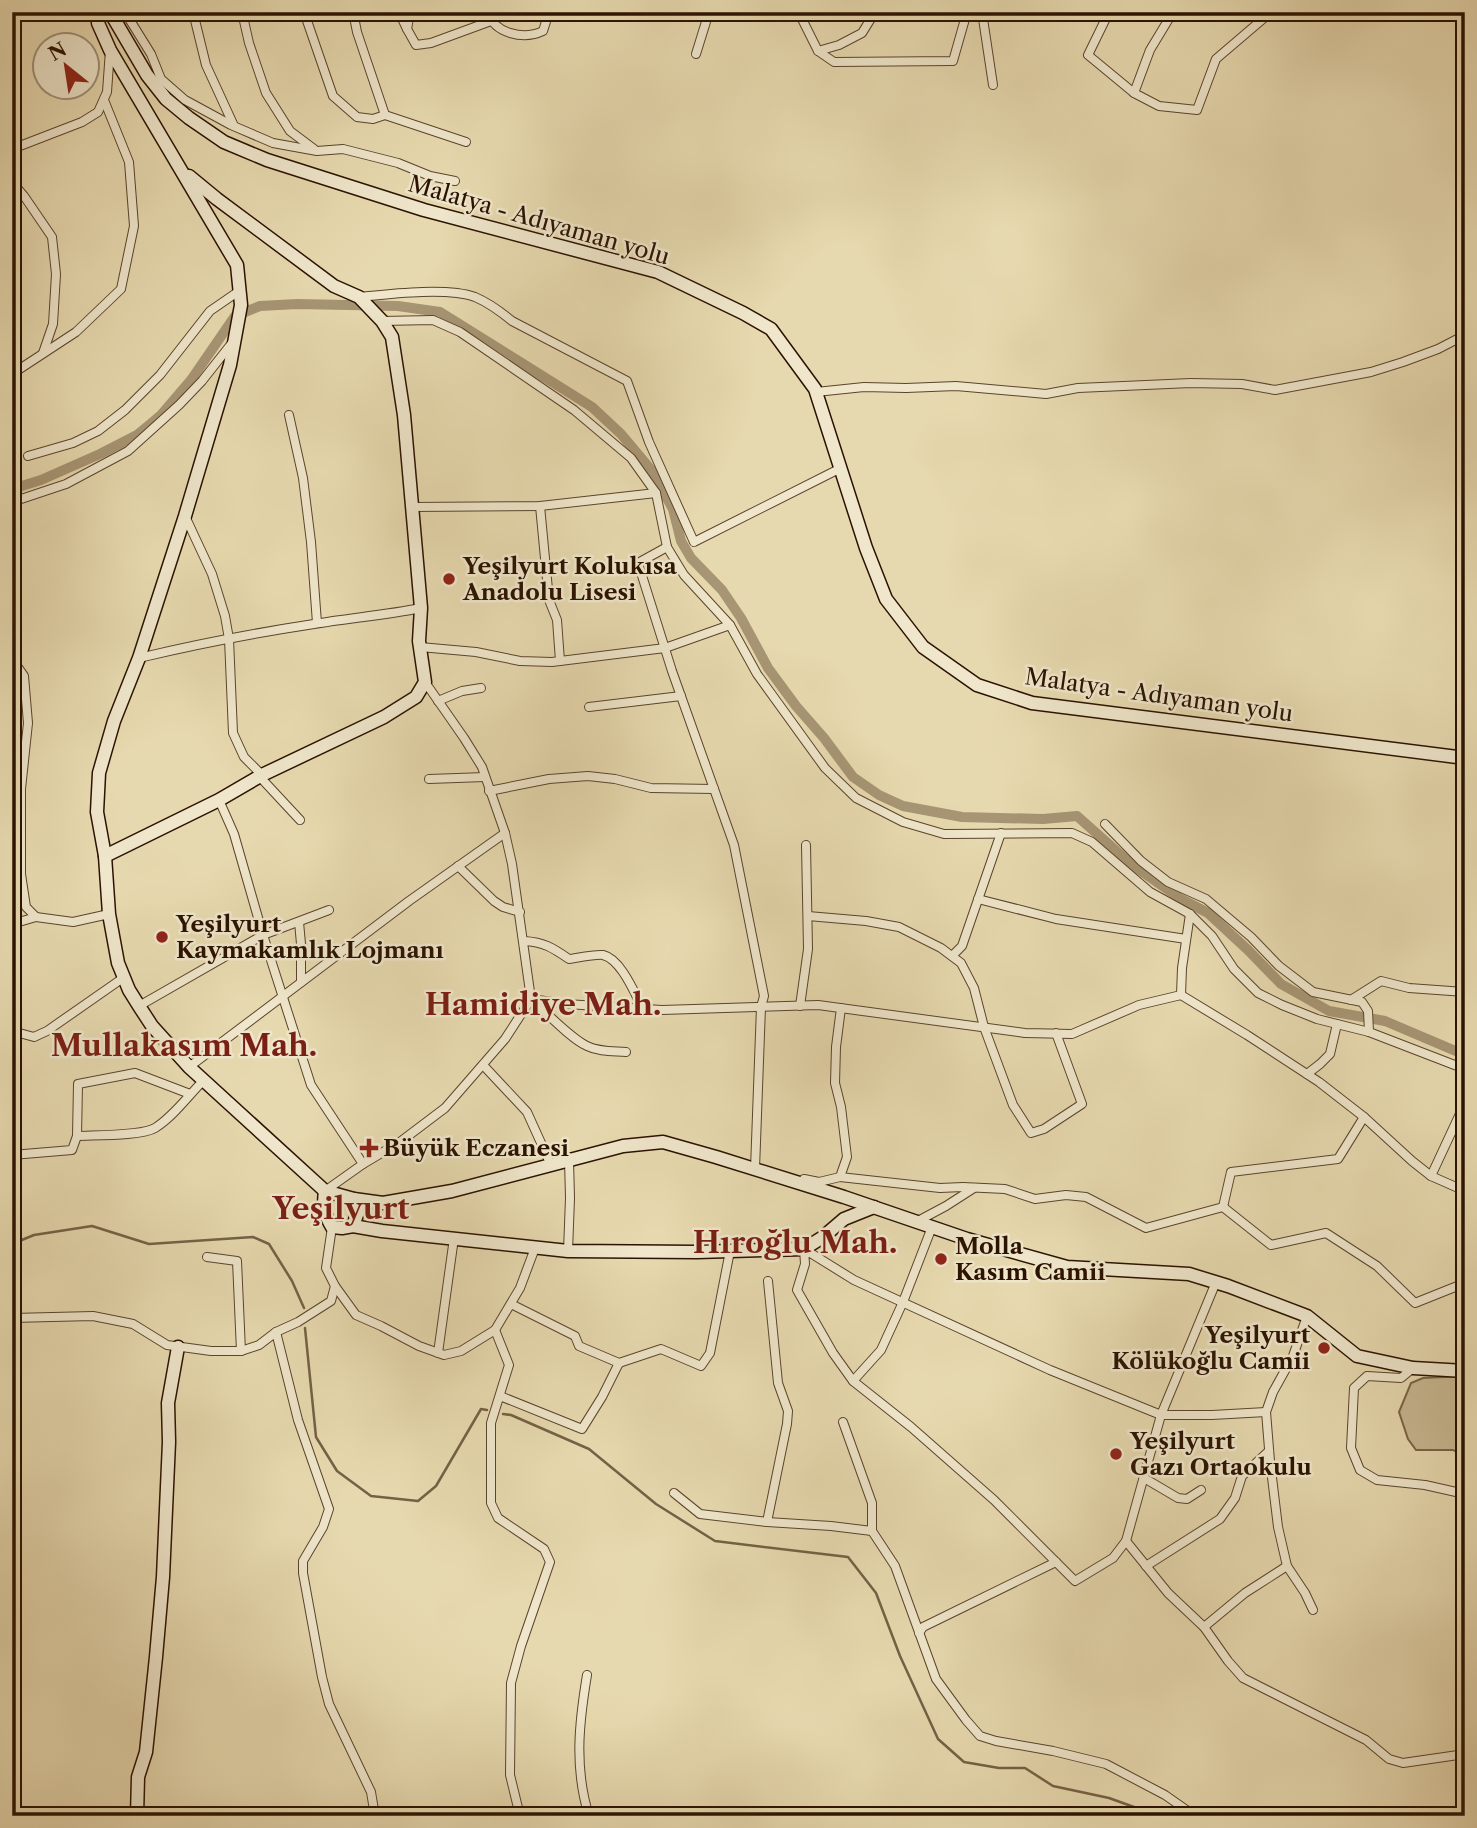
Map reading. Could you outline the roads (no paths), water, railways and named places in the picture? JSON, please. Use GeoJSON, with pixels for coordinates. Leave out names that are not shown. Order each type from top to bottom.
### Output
{"type":"FeatureCollection","features":[{"type":"Feature","properties":{"kind":"main road"},"geometry":{"type":"LineString","coordinates":[[98,12],[98,23],[110,51],[237,265],[242,305],[230,365],[185,516],[139,657],[114,721],[99,773],[97,812],[105,856],[110,914],[117,956],[124,978],[152,1026],[203,1081],[325,1191],[354,1199],[383,1203],[452,1191],[623,1146],[663,1142],[776,1175],[967,1239],[1066,1267],[1189,1274],[1307,1316],[1357,1356],[1413,1368],[1465,1371]]}},
{"type":"Feature","properties":{"kind":"main road","name":"Malatya - Adıyaman yolu"},"geometry":{"type":"LineString","coordinates":[[110,13],[147,75],[166,99],[224,142],[267,160],[424,210],[658,272],[771,329],[816,392],[866,548],[886,599],[923,647],[977,685],[1032,703],[1465,758]]}},
{"type":"Feature","properties":{"kind":"main road"},"geometry":{"type":"LineString","coordinates":[[105,856],[384,717],[416,697],[425,682],[420,647],[421,608],[404,415],[392,337],[382,321],[365,303],[334,286],[181,169]]}},
{"type":"Feature","properties":{"kind":"main road"},"geometry":{"type":"LineString","coordinates":[[325,1191],[323,1206],[332,1227],[353,1226],[568,1251],[804,1249],[844,1219],[874,1207]]}},
{"type":"Feature","properties":{"kind":"main road"},"geometry":{"type":"LineString","coordinates":[[353,1226],[359,1209],[354,1199]]}},
{"type":"Feature","properties":{"kind":"main road"},"geometry":{"type":"LineString","coordinates":[[137,1816],[138,1777],[146,1752],[163,1577],[169,1442],[168,1403],[178,1347]]}},
{"type":"Feature","properties":{"kind":"street"},"geometry":{"type":"LineString","coordinates":[[193,12],[206,65],[234,126]]}},
{"type":"Feature","properties":{"kind":"street"},"geometry":{"type":"LineString","coordinates":[[242,12],[266,93],[290,131],[317,151]]}},
{"type":"Feature","properties":{"kind":"street"},"geometry":{"type":"LineString","coordinates":[[304,12],[333,96],[357,117],[373,119],[385,115],[466,142]]}},
{"type":"Feature","properties":{"kind":"street"},"geometry":{"type":"LineString","coordinates":[[353,12],[357,32],[385,115]]}},
{"type":"Feature","properties":{"kind":"street"},"geometry":{"type":"LineString","coordinates":[[399,12],[416,45],[430,43],[489,17],[508,33],[527,36],[537,34],[544,31],[549,12]]}},
{"type":"Feature","properties":{"kind":"street"},"geometry":{"type":"LineString","coordinates":[[407,29],[410,12]]}},
{"type":"Feature","properties":{"kind":"street"},"geometry":{"type":"LineString","coordinates":[[695,54],[709,12]]}},
{"type":"Feature","properties":{"kind":"street"},"geometry":{"type":"LineString","coordinates":[[729,12],[741,15],[748,12]]}},
{"type":"Feature","properties":{"kind":"street"},"geometry":{"type":"LineString","coordinates":[[754,12],[801,15],[818,51],[834,62],[953,61],[967,12]]}},
{"type":"Feature","properties":{"kind":"street"},"geometry":{"type":"LineString","coordinates":[[818,51],[839,45],[862,33],[875,12]]}},
{"type":"Feature","properties":{"kind":"street"},"geometry":{"type":"LineString","coordinates":[[982,12],[993,85]]}},
{"type":"Feature","properties":{"kind":"street"},"geometry":{"type":"LineString","coordinates":[[1109,12],[1088,55],[1134,93],[1159,106],[1198,110],[1216,60],[1271,12]]}},
{"type":"Feature","properties":{"kind":"street"},"geometry":{"type":"LineString","coordinates":[[1134,93],[1150,50],[1173,12]]}},
{"type":"Feature","properties":{"kind":"street"},"geometry":{"type":"LineString","coordinates":[[110,13],[128,17],[151,54],[161,79],[184,100],[234,126],[272,143],[317,151],[343,149],[455,181]]}},
{"type":"Feature","properties":{"kind":"street"},"geometry":{"type":"LineString","coordinates":[[12,149],[82,122],[98,113],[107,92],[110,51]]}},
{"type":"Feature","properties":{"kind":"street"},"geometry":{"type":"LineString","coordinates":[[12,374],[76,332],[121,289],[134,226],[129,162],[104,100]]}},
{"type":"Feature","properties":{"kind":"street"},"geometry":{"type":"LineString","coordinates":[[12,182],[52,237],[57,274],[52,324],[43,354]]}},
{"type":"Feature","properties":{"kind":"street"},"geometry":{"type":"LineString","coordinates":[[27,456],[73,443],[98,431],[125,410],[160,375],[210,311],[239,291]]}},
{"type":"Feature","properties":{"kind":"street"},"geometry":{"type":"LineString","coordinates":[[365,303],[393,294],[451,292],[473,297],[496,308],[512,321],[627,381],[649,442],[694,542],[841,468]]}},
{"type":"Feature","properties":{"kind":"street"},"geometry":{"type":"LineString","coordinates":[[382,321],[433,320],[460,332],[575,410],[631,458],[656,493],[667,547],[684,575],[730,625],[757,674],[825,768],[856,799],[903,822],[944,834],[1072,833],[1092,842],[1150,892],[1190,915],[1212,936],[1234,969],[1258,993],[1317,1019],[1369,1027],[1465,1069]]}},
{"type":"Feature","properties":{"kind":"street"},"geometry":{"type":"LineString","coordinates":[[816,392],[864,387],[956,386],[1045,394],[1078,388],[1191,383],[1242,384],[1275,390],[1371,372],[1438,349],[1465,335]]}},
{"type":"Feature","properties":{"kind":"street"},"geometry":{"type":"LineString","coordinates":[[12,502],[66,484],[128,451],[202,381],[236,338]]}},
{"type":"Feature","properties":{"kind":"street"},"geometry":{"type":"LineString","coordinates":[[289,415],[303,478],[317,623]]}},
{"type":"Feature","properties":{"kind":"street"},"geometry":{"type":"LineString","coordinates":[[412,507],[540,506],[656,493]]}},
{"type":"Feature","properties":{"kind":"street"},"geometry":{"type":"LineString","coordinates":[[540,506],[549,600],[557,620],[559,661]]}},
{"type":"Feature","properties":{"kind":"street"},"geometry":{"type":"LineString","coordinates":[[185,516],[212,575],[225,616],[229,639],[233,733],[244,757],[300,820]]}},
{"type":"Feature","properties":{"kind":"street"},"geometry":{"type":"LineString","coordinates":[[667,547],[638,563],[681,696],[734,845],[764,996],[761,1007],[755,1169]]}},
{"type":"Feature","properties":{"kind":"street"},"geometry":{"type":"LineString","coordinates":[[139,657],[210,641],[421,608]]}},
{"type":"Feature","properties":{"kind":"street"},"geometry":{"type":"LineString","coordinates":[[420,647],[476,652],[520,661],[559,661],[665,648],[730,625]]}},
{"type":"Feature","properties":{"kind":"street"},"geometry":{"type":"LineString","coordinates":[[12,659],[24,676],[28,723],[16,862],[21,874],[26,907],[36,917]]}},
{"type":"Feature","properties":{"kind":"street"},"geometry":{"type":"LineString","coordinates":[[325,1191],[400,1142],[445,1108],[505,1039],[531,999],[520,912],[505,833],[482,767],[425,682]]}},
{"type":"Feature","properties":{"kind":"street"},"geometry":{"type":"LineString","coordinates":[[438,701],[462,691],[481,688]]}},
{"type":"Feature","properties":{"kind":"street"},"geometry":{"type":"LineString","coordinates":[[589,707],[681,696]]}},
{"type":"Feature","properties":{"kind":"street"},"geometry":{"type":"LineString","coordinates":[[489,791],[549,779],[588,776],[615,779],[651,788],[714,789]]}},
{"type":"Feature","properties":{"kind":"street"},"geometry":{"type":"LineString","coordinates":[[429,779],[485,777]]}},
{"type":"Feature","properties":{"kind":"street"},"geometry":{"type":"LineString","coordinates":[[219,800],[234,834],[311,1085],[363,1164]]}},
{"type":"Feature","properties":{"kind":"street"},"geometry":{"type":"LineString","coordinates":[[1105,824],[1141,861],[1168,882],[1206,899],[1313,992],[1362,1002],[1368,1011],[1369,1027]]}},
{"type":"Feature","properties":{"kind":"street"},"geometry":{"type":"LineString","coordinates":[[189,1067],[505,833]]}},
{"type":"Feature","properties":{"kind":"street"},"geometry":{"type":"LineString","coordinates":[[952,956],[962,946],[1001,833]]}},
{"type":"Feature","properties":{"kind":"street"},"geometry":{"type":"LineString","coordinates":[[800,1006],[808,949],[806,845]]}},
{"type":"Feature","properties":{"kind":"street"},"geometry":{"type":"LineString","coordinates":[[458,866],[494,901],[520,912]]}},
{"type":"Feature","properties":{"kind":"street"},"geometry":{"type":"LineString","coordinates":[[978,899],[1056,919],[1186,939]]}},
{"type":"Feature","properties":{"kind":"street"},"geometry":{"type":"LineString","coordinates":[[139,1006],[263,935],[329,910]]}},
{"type":"Feature","properties":{"kind":"street"},"geometry":{"type":"LineString","coordinates":[[12,925],[36,917],[73,922],[110,914]]}},
{"type":"Feature","properties":{"kind":"street"},"geometry":{"type":"LineString","coordinates":[[1181,995],[1190,915]]}},
{"type":"Feature","properties":{"kind":"street"},"geometry":{"type":"LineString","coordinates":[[808,916],[899,927],[941,948],[961,963],[974,988],[984,1027],[1013,1105],[1031,1133],[1044,1129],[1082,1104],[1056,1033]]}},
{"type":"Feature","properties":{"kind":"street"},"geometry":{"type":"LineString","coordinates":[[299,922],[301,982]]}},
{"type":"Feature","properties":{"kind":"street"},"geometry":{"type":"LineString","coordinates":[[524,941],[540,942],[569,959],[603,955],[617,964],[643,1009]]}},
{"type":"Feature","properties":{"kind":"street"},"geometry":{"type":"LineString","coordinates":[[12,1031],[34,1037],[47,1031],[124,978]]}},
{"type":"Feature","properties":{"kind":"street"},"geometry":{"type":"LineString","coordinates":[[1351,1000],[1381,981],[1409,988],[1465,992]]}},
{"type":"Feature","properties":{"kind":"street"},"geometry":{"type":"LineString","coordinates":[[531,999],[662,1010],[818,1005],[1025,1033],[1072,1034],[1139,1005],[1181,995],[1307,1074],[1363,1117],[1431,1176],[1465,1191]]}},
{"type":"Feature","properties":{"kind":"street"},"geometry":{"type":"LineString","coordinates":[[531,999],[586,1046],[626,1052]]}},
{"type":"Feature","properties":{"kind":"street"},"geometry":{"type":"LineString","coordinates":[[839,1177],[847,1157],[835,1083],[841,1008]]}},
{"type":"Feature","properties":{"kind":"street"},"geometry":{"type":"LineString","coordinates":[[1307,1074],[1330,1054],[1337,1024]]}},
{"type":"Feature","properties":{"kind":"street"},"geometry":{"type":"LineString","coordinates":[[483,1065],[527,1112],[551,1165]]}},
{"type":"Feature","properties":{"kind":"street"},"geometry":{"type":"LineString","coordinates":[[12,1155],[72,1150],[77,1136],[78,1084],[135,1073],[190,1094]]}},
{"type":"Feature","properties":{"kind":"street"},"geometry":{"type":"LineString","coordinates":[[77,1136],[152,1130],[203,1081]]}},
{"type":"Feature","properties":{"kind":"street"},"geometry":{"type":"LineString","coordinates":[[1431,1176],[1465,1103]]}},
{"type":"Feature","properties":{"kind":"street"},"geometry":{"type":"LineString","coordinates":[[1223,1207],[1231,1172],[1338,1159],[1363,1117]]}},
{"type":"Feature","properties":{"kind":"street"},"geometry":{"type":"LineString","coordinates":[[568,1251],[569,1160]]}},
{"type":"Feature","properties":{"kind":"street"},"geometry":{"type":"LineString","coordinates":[[776,1175],[819,1182],[839,1177],[898,1185],[1005,1189],[1035,1199],[1066,1195],[1086,1197],[1146,1228],[1223,1207]]}},
{"type":"Feature","properties":{"kind":"street"},"geometry":{"type":"LineString","coordinates":[[916,1222],[974,1187]]}},
{"type":"Feature","properties":{"kind":"street"},"geometry":{"type":"LineString","coordinates":[[946,1206],[951,1188]]}},
{"type":"Feature","properties":{"kind":"street"},"geometry":{"type":"LineString","coordinates":[[1223,1207],[1270,1245],[1326,1233],[1377,1266],[1415,1303],[1465,1283]]}},
{"type":"Feature","properties":{"kind":"street"},"geometry":{"type":"LineString","coordinates":[[332,1227],[326,1268],[356,1315],[419,1346],[444,1355],[461,1351],[495,1330],[520,1288],[535,1248]]}},
{"type":"Feature","properties":{"kind":"street"},"geometry":{"type":"LineString","coordinates":[[853,1381],[881,1350],[932,1227]]}},
{"type":"Feature","properties":{"kind":"street"},"geometry":{"type":"LineString","coordinates":[[438,1353],[454,1238]]}},
{"type":"Feature","properties":{"kind":"street"},"geometry":{"type":"LineString","coordinates":[[804,1249],[854,1280],[1050,1370],[1161,1415],[1266,1412]]}},
{"type":"Feature","properties":{"kind":"street"},"geometry":{"type":"LineString","coordinates":[[804,1249],[805,1264],[797,1290],[833,1353],[853,1381],[911,1426],[994,1500],[1075,1581],[1113,1559],[1126,1541],[1161,1415],[1216,1282]]}},
{"type":"Feature","properties":{"kind":"street"},"geometry":{"type":"LineString","coordinates":[[511,1304],[575,1336],[579,1346],[619,1363],[661,1349],[701,1366],[710,1353],[730,1251]]}},
{"type":"Feature","properties":{"kind":"street"},"geometry":{"type":"LineString","coordinates":[[207,1257],[237,1261],[241,1351]]}},
{"type":"Feature","properties":{"kind":"street"},"geometry":{"type":"LineString","coordinates":[[767,1522],[788,1411],[778,1383],[768,1281]]}},
{"type":"Feature","properties":{"kind":"street"},"geometry":{"type":"LineString","coordinates":[[12,1318],[93,1316],[133,1324],[167,1345],[211,1351],[241,1351],[259,1345],[276,1332],[331,1301],[335,1286]]}},
{"type":"Feature","properties":{"kind":"street"},"geometry":{"type":"LineString","coordinates":[[1307,1316],[1293,1356],[1273,1392],[1266,1412],[1278,1527],[1287,1566],[1313,1611]]}},
{"type":"Feature","properties":{"kind":"street"},"geometry":{"type":"LineString","coordinates":[[495,1330],[509,1365],[491,1423],[491,1503],[498,1518],[544,1549],[550,1562],[511,1683],[510,1775],[520,1816]]}},
{"type":"Feature","properties":{"kind":"street"},"geometry":{"type":"LineString","coordinates":[[276,1332],[298,1420],[329,1509],[323,1527],[303,1561],[322,1677],[329,1704],[371,1792],[375,1816]]}},
{"type":"Feature","properties":{"kind":"street"},"geometry":{"type":"LineString","coordinates":[[500,1396],[582,1429],[619,1363]]}},
{"type":"Feature","properties":{"kind":"street"},"geometry":{"type":"LineString","coordinates":[[1413,1368],[1401,1378],[1367,1376],[1354,1388],[1351,1448],[1360,1470],[1377,1480],[1424,1485],[1465,1494]]}},
{"type":"Feature","properties":{"kind":"street"},"geometry":{"type":"LineString","coordinates":[[843,1422],[872,1503],[872,1531],[895,1566],[936,1679],[954,1706],[981,1736],[1105,1764],[1165,1794],[1195,1816]]}},
{"type":"Feature","properties":{"kind":"street"},"geometry":{"type":"LineString","coordinates":[[1146,1566],[1220,1519],[1235,1498],[1242,1476],[1269,1451]]}},
{"type":"Feature","properties":{"kind":"street"},"geometry":{"type":"LineString","coordinates":[[1144,1478],[1178,1498],[1187,1499],[1201,1490]]}},
{"type":"Feature","properties":{"kind":"street"},"geometry":{"type":"LineString","coordinates":[[674,1493],[700,1514],[872,1531]]}},
{"type":"Feature","properties":{"kind":"street"},"geometry":{"type":"LineString","coordinates":[[1126,1541],[1168,1593],[1204,1627],[1242,1678],[1366,1740],[1389,1759],[1403,1763],[1465,1754]]}},
{"type":"Feature","properties":{"kind":"street"},"geometry":{"type":"LineString","coordinates":[[919,1633],[923,1627],[1056,1562]]}},
{"type":"Feature","properties":{"kind":"street"},"geometry":{"type":"LineString","coordinates":[[1204,1627],[1245,1593],[1287,1566]]}},
{"type":"Feature","properties":{"kind":"street"},"geometry":{"type":"LineString","coordinates":[[587,1675],[579,1724],[579,1762],[589,1816]]}},
{"type":"Feature","properties":{"kind":"street"},"geometry":{"type":"LineString","coordinates":[[12,1780],[19,1816]]}},
{"type":"Feature","properties":{"kind":"waterway"},"geometry":{"type":"LineString","coordinates":[[12,489],[41,480],[137,435],[161,415],[191,380],[235,316],[260,306],[297,304],[398,306],[440,312],[592,407],[621,434],[652,471],[673,509],[681,541],[691,558],[722,590],[741,618],[768,668],[853,777],[879,795],[903,806],[962,817],[1043,819],[1077,816],[1131,864],[1181,899],[1208,913],[1281,984],[1329,1011],[1385,1021],[1465,1055]]}},
{"type":"Feature","properties":{"kind":"waterway"},"geometry":{"type":"LineString","coordinates":[[12,1244],[34,1235],[92,1226],[149,1244],[253,1237],[269,1244],[292,1281],[304,1308]]}},
{"type":"Feature","properties":{"kind":"waterway"},"geometry":{"type":"LineString","coordinates":[[305,1328],[316,1437],[337,1471],[371,1496],[418,1501],[436,1486],[481,1409],[487,1410]]}},
{"type":"Feature","properties":{"kind":"waterway"},"geometry":{"type":"LineString","coordinates":[[503,1414],[589,1449],[656,1504],[715,1541],[848,1557],[876,1593],[900,1656],[938,1739],[964,1762],[999,1768],[1025,1768],[1053,1786],[1109,1798],[1159,1816]]}},
{"type":"Feature","properties":{"kind":"place","name":"Yeşilyurt Kolukısa Anadolu Lisesi"},"geometry":{"type":"Point","coordinates":[449,579]}},
{"type":"Feature","properties":{"kind":"place","name":"Yeşilyurt Kaymakamlık Lojmanı"},"geometry":{"type":"Point","coordinates":[162,937]}},
{"type":"Feature","properties":{"kind":"place","name":"Büyük Eczanesi"},"geometry":{"type":"Point","coordinates":[369,1148]}},
{"type":"Feature","properties":{"kind":"place","name":"Molla Kasım Camii"},"geometry":{"type":"Point","coordinates":[941,1259]}},
{"type":"Feature","properties":{"kind":"place","name":"Yeşilyurt Kölükoğlu Camii"},"geometry":{"type":"Point","coordinates":[1324,1348]}},
{"type":"Feature","properties":{"kind":"place","name":"Yeşilyurt Gazı Ortaokulu"},"geometry":{"type":"Point","coordinates":[1116,1454]}},
{"type":"Feature","properties":{"kind":"district","name":"Hamidiye Mah."},"geometry":{"type":"Point","coordinates":[543,1005]}},
{"type":"Feature","properties":{"kind":"district","name":"Mullakasım Mah."},"geometry":{"type":"Point","coordinates":[184,1046]}},
{"type":"Feature","properties":{"kind":"district","name":"Yeşilyurt"},"geometry":{"type":"Point","coordinates":[341,1209]}},
{"type":"Feature","properties":{"kind":"district","name":"Hıroğlu Mah."},"geometry":{"type":"Point","coordinates":[795,1243]}}]}
